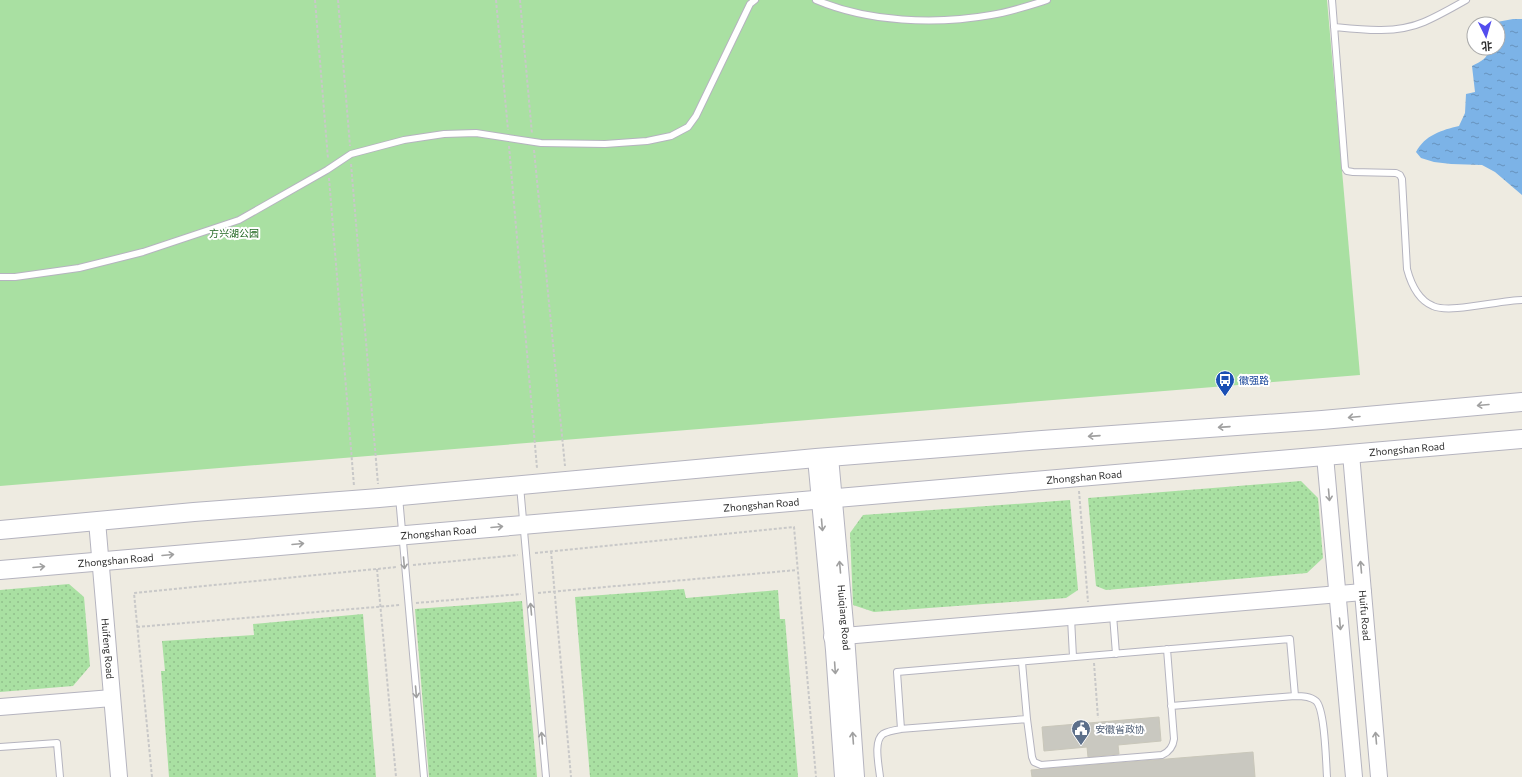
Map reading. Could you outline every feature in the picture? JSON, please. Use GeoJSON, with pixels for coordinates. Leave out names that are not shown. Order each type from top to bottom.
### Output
{"type":"FeatureCollection","features":[{"type":"Feature","properties":{"kind":"main road"},"geometry":{"type":"LineString","coordinates":[[0,530],[823,458],[1042,440],[1322,420],[1522,402]]}},
{"type":"Feature","properties":{"kind":"main road","name":"Zhongshan Road"},"geometry":{"type":"LineString","coordinates":[[0,570],[1522,439]]}},
{"type":"Feature","properties":{"kind":"street","name":"Huifu Road"},"geometry":{"type":"LineString","coordinates":[[1351,454],[1379,777]]}},
{"type":"Feature","properties":{"kind":"street"},"geometry":{"type":"LineString","coordinates":[[1325,456],[1354,777]]}},
{"type":"Feature","properties":{"kind":"street","name":"Huiqiang Road"},"geometry":{"type":"LineString","coordinates":[[823,458],[839,636],[856,777]]}},
{"type":"Feature","properties":{"kind":"street","name":"Huifeng Road"},"geometry":{"type":"LineString","coordinates":[[92,521],[108,698],[119,777]]}},
{"type":"Feature","properties":{"kind":"street"},"geometry":{"type":"LineString","coordinates":[[839,636],[1363,592]]}},
{"type":"Feature","properties":{"kind":"street","name":"Huiqiang Road"},"geometry":{"type":"LineString","coordinates":[[839,636],[843,777]]}},
{"type":"Feature","properties":{"kind":"street"},"geometry":{"type":"LineString","coordinates":[[0,707],[108,698]]}},
{"type":"Feature","properties":{"kind":"street","name":"Huifeng Road"},"geometry":{"type":"LineString","coordinates":[[108,698],[110,777]]}},
{"type":"Feature","properties":{"kind":"lane"},"geometry":{"type":"LineString","coordinates":[[0,277],[15,277],[79,268],[143,252],[239,220],[328,169],[351,154],[404,140],[444,134],[476,133],[541,143],[605,144],[647,141],[671,136],[688,127],[696,116],[750,4],[755,0]]}},
{"type":"Feature","properties":{"kind":"lane"},"geometry":{"type":"LineString","coordinates":[[816,0],[856,13],[888,18],[921,20],[990,15],[1047,0]]}},
{"type":"Feature","properties":{"kind":"lane"},"geometry":{"type":"LineString","coordinates":[[1332,0],[1345,168],[1347,171],[1353,172],[1396,173],[1400,175],[1402,179],[1406,270],[1417,293],[1428,303],[1440,308],[1453,309],[1510,300],[1522,300]]}},
{"type":"Feature","properties":{"kind":"lane"},"geometry":{"type":"LineString","coordinates":[[1334,27],[1368,30],[1404,28],[1423,23],[1466,0]]}},
{"type":"Feature","properties":{"kind":"lane"},"geometry":{"type":"LineString","coordinates":[[520,485],[546,777]]}},
{"type":"Feature","properties":{"kind":"lane"},"geometry":{"type":"LineString","coordinates":[[398,496],[424,777]]}},
{"type":"Feature","properties":{"kind":"lane"},"geometry":{"type":"LineString","coordinates":[[1113,613],[1116,654]]}},
{"type":"Feature","properties":{"kind":"lane"},"geometry":{"type":"LineString","coordinates":[[1071,616],[1073,657]]}},
{"type":"Feature","properties":{"kind":"lane"},"geometry":{"type":"LineString","coordinates":[[900,729],[898,672],[1073,657],[1290,639],[1295,696]]}},
{"type":"Feature","properties":{"kind":"lane"},"geometry":{"type":"LineString","coordinates":[[1022,662],[1031,753],[1034,762],[1040,765],[1162,755],[1171,748],[1173,742],[1167,650]]}},
{"type":"Feature","properties":{"kind":"lane"},"geometry":{"type":"LineString","coordinates":[[1171,706],[1295,696],[1304,696],[1315,700],[1321,711],[1327,777]]}},
{"type":"Feature","properties":{"kind":"lane"},"geometry":{"type":"LineString","coordinates":[[880,777],[877,742],[884,734],[900,729],[1027,719]]}},
{"type":"Feature","properties":{"kind":"lane"},"geometry":{"type":"LineString","coordinates":[[0,747],[57,742],[60,777]]}},
{"type":"Feature","properties":{"kind":"path"},"geometry":{"type":"LineString","coordinates":[[315,0],[355,499]]}},
{"type":"Feature","properties":{"kind":"path"},"geometry":{"type":"LineString","coordinates":[[338,0],[379,498]]}},
{"type":"Feature","properties":{"kind":"path"},"geometry":{"type":"LineString","coordinates":[[496,0],[538,484]]}},
{"type":"Feature","properties":{"kind":"path"},"geometry":{"type":"LineString","coordinates":[[520,0],[566,481]]}},
{"type":"Feature","properties":{"kind":"path"},"geometry":{"type":"LineString","coordinates":[[1078,477],[1089,615]]}},
{"type":"Feature","properties":{"kind":"path"},"geometry":{"type":"LineString","coordinates":[[152,777],[134,593],[794,528],[816,777]]}},
{"type":"Feature","properties":{"kind":"path"},"geometry":{"type":"LineString","coordinates":[[551,551],[571,777]]}},
{"type":"Feature","properties":{"kind":"path"},"geometry":{"type":"LineString","coordinates":[[376,569],[396,777]]}},
{"type":"Feature","properties":{"kind":"path"},"geometry":{"type":"LineString","coordinates":[[137,627],[797,570]]}},
{"type":"Feature","properties":{"kind":"path"},"geometry":{"type":"LineString","coordinates":[[1093,656],[1098,718]]}},
{"type":"Feature","properties":{"kind":"green space","name":"方兴湖公园"},"geometry":{"type":"Polygon","coordinates":[[[0,0],[1327,0],[1360,375],[0,486],[0,0]]]}},
{"type":"Feature","properties":{"kind":"green space"},"geometry":{"type":"Polygon","coordinates":[[[1301,481],[1318,498],[1323,558],[1307,573],[1106,590],[1096,586],[1088,498],[1301,481]]]}},
{"type":"Feature","properties":{"kind":"green space"},"geometry":{"type":"Polygon","coordinates":[[[1070,500],[1078,590],[1066,598],[874,612],[853,605],[850,533],[863,515],[1070,500]]]}},
{"type":"Feature","properties":{"kind":"green space"},"geometry":{"type":"Polygon","coordinates":[[[69,584],[84,597],[90,666],[73,686],[0,692],[0,590],[69,584]]]}},
{"type":"Feature","properties":{"kind":"green space"},"geometry":{"type":"Polygon","coordinates":[[[684,589],[686,598],[778,590],[780,619],[785,619],[798,777],[590,777],[575,597],[684,589]]]}},
{"type":"Feature","properties":{"kind":"green space"},"geometry":{"type":"Polygon","coordinates":[[[522,601],[537,777],[429,777],[415,609],[522,601]]]}},
{"type":"Feature","properties":{"kind":"green space"},"geometry":{"type":"Polygon","coordinates":[[[363,614],[376,777],[169,777],[161,671],[165,671],[162,641],[254,635],[253,624],[363,614]]]}},
{"type":"Feature","properties":{"kind":"water"},"geometry":{"type":"Polygon","coordinates":[[[1522,19],[1522,195],[1495,172],[1482,165],[1434,162],[1421,158],[1416,152],[1429,137],[1446,129],[1459,126],[1465,113],[1466,94],[1475,92],[1472,66],[1486,56],[1506,56],[1506,20],[1522,19]]]}},
{"type":"Feature","properties":{"kind":"building"},"geometry":{"type":"Polygon","coordinates":[[[1159,717],[1161,741],[1118,745],[1119,754],[1088,757],[1087,747],[1044,751],[1042,727],[1159,717]]]}},
{"type":"Feature","properties":{"kind":"building"},"geometry":{"type":"Polygon","coordinates":[[[1253,752],[1255,777],[1032,777],[1031,770],[1253,752]]]}},
{"type":"Feature","properties":{"kind":"place","name":"徽强路"},"geometry":{"type":"Point","coordinates":[1225,397]}},
{"type":"Feature","properties":{"kind":"place","name":"安徽省政协"},"geometry":{"type":"Point","coordinates":[1081,746]}}]}
